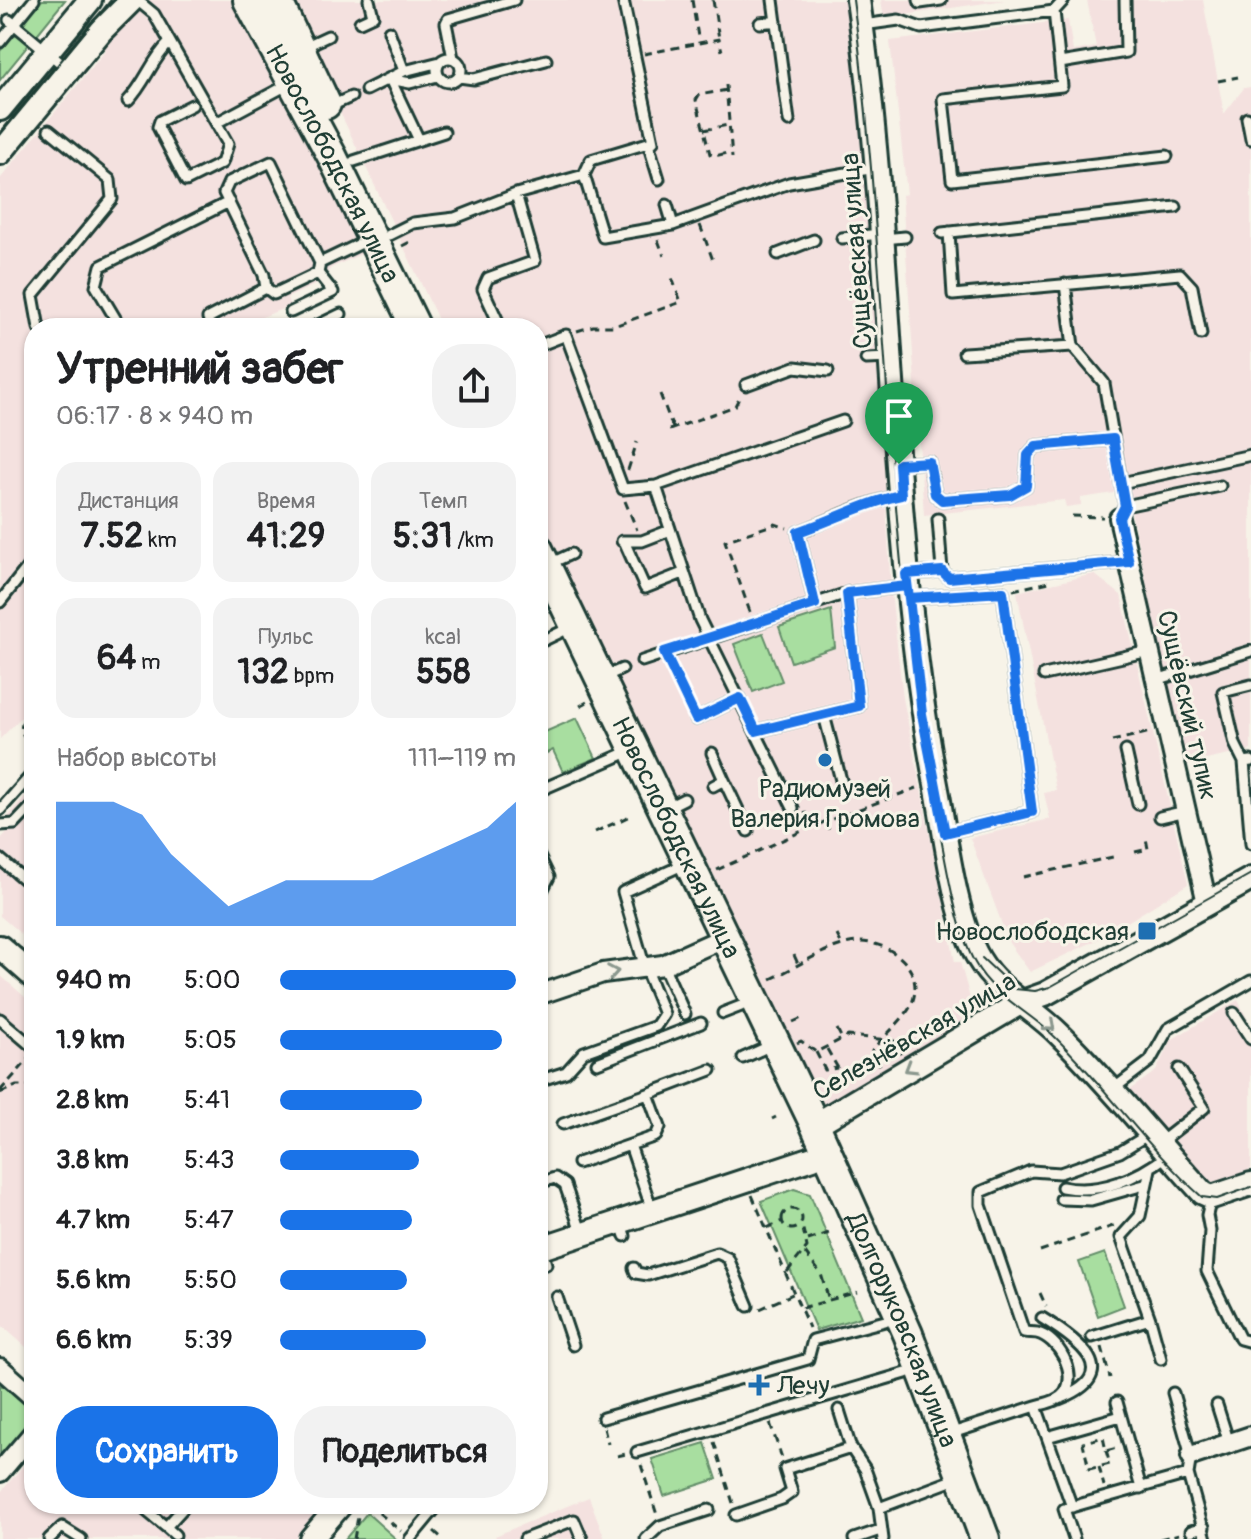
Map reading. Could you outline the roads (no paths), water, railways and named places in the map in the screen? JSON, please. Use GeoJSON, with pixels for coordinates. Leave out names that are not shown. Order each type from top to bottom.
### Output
{"type":"FeatureCollection","features":[{"type":"Feature","properties":{"kind":"main road","name":"Новослободская улица"},"geometry":{"type":"LineString","coordinates":[[248,0],[294,81],[394,240],[414,318]]}},
{"type":"Feature","properties":{"kind":"main road","name":"Новослободская улица"},"geometry":{"type":"LineString","coordinates":[[277,0],[300,49],[339,102],[354,161],[429,318]]}},
{"type":"Feature","properties":{"kind":"main road","name":"Новослободская улица"},"geometry":{"type":"LineString","coordinates":[[548,564],[549,637],[621,755],[712,943],[732,1010],[753,1054],[813,1158]]}},
{"type":"Feature","properties":{"kind":"main road","name":"Новослободская улица"},"geometry":{"type":"LineString","coordinates":[[548,564],[604,683],[674,804],[815,1125]]}},
{"type":"Feature","properties":{"kind":"main road","name":"Долгоруковская улица"},"geometry":{"type":"LineString","coordinates":[[815,1125],[904,1326],[985,1539]]}},
{"type":"Feature","properties":{"kind":"main road","name":"Долгоруковская улица"},"geometry":{"type":"LineString","coordinates":[[813,1158],[885,1321],[969,1539]]}},
{"type":"Feature","properties":{"kind":"street"},"geometry":{"type":"LineString","coordinates":[[0,109],[90,0]]}},
{"type":"Feature","properties":{"kind":"street"},"geometry":{"type":"LineString","coordinates":[[0,153],[69,70],[134,0]]}},
{"type":"Feature","properties":{"kind":"street","name":"Сущёвская улица"},"geometry":{"type":"LineString","coordinates":[[858,0],[878,167],[890,236],[892,358],[886,418],[899,464],[907,586],[922,714],[945,833],[975,952],[1020,1003],[1057,1032],[1111,1091],[1156,1150],[1203,1193],[1212,1197]]}},
{"type":"Feature","properties":{"kind":"street","name":"Сущёвский тупик"},"geometry":{"type":"LineString","coordinates":[[1122,512],[1129,562],[1207,903]]}},
{"type":"Feature","properties":{"kind":"street","name":"Селезнёвская улица"},"geometry":{"type":"LineString","coordinates":[[815,1125],[1020,1003],[1045,994],[1251,879]]}},
{"type":"Feature","properties":{"kind":"street"},"geometry":{"type":"LineString","coordinates":[[548,992],[603,973],[654,966],[712,943]]}},
{"type":"Feature","properties":{"kind":"street"},"geometry":{"type":"LineString","coordinates":[[0,947],[24,968]]}},
{"type":"Feature","properties":{"kind":"street"},"geometry":{"type":"LineString","coordinates":[[548,1251],[582,1234],[623,1228],[652,1211],[813,1158]]}},
{"type":"Feature","properties":{"kind":"street"},"geometry":{"type":"LineString","coordinates":[[1212,1197],[1251,1184]]}},
{"type":"Feature","properties":{"kind":"street"},"geometry":{"type":"LineString","coordinates":[[0,1368],[24,1389]]}},
{"type":"Feature","properties":{"kind":"street"},"geometry":{"type":"LineString","coordinates":[[1190,1465],[1229,1443],[1251,1436]]}},
{"type":"Feature","properties":{"kind":"street"},"geometry":{"type":"LineString","coordinates":[[0,1472],[24,1444]]}},
{"type":"Feature","properties":{"kind":"street"},"geometry":{"type":"LineString","coordinates":[[311,1539],[341,1514]]}},
{"type":"Feature","properties":{"kind":"lane"},"geometry":{"type":"LineString","coordinates":[[0,42],[11,22],[34,0]]}},
{"type":"Feature","properties":{"kind":"lane"},"geometry":{"type":"LineString","coordinates":[[134,0],[154,14],[169,43],[184,61],[228,144],[222,163],[186,181],[158,127],[160,121],[192,105]]}},
{"type":"Feature","properties":{"kind":"lane"},"geometry":{"type":"LineString","coordinates":[[360,22],[373,16],[369,0]]}},
{"type":"Feature","properties":{"kind":"lane"},"geometry":{"type":"LineString","coordinates":[[459,77],[460,64],[453,58],[446,27],[448,19],[514,0]]}},
{"type":"Feature","properties":{"kind":"lane"},"geometry":{"type":"LineString","coordinates":[[623,0],[634,41],[632,56],[653,142],[591,160],[584,175],[603,237],[673,225],[789,183],[878,167]]}},
{"type":"Feature","properties":{"kind":"lane"},"geometry":{"type":"LineString","coordinates":[[773,0],[789,121]]}},
{"type":"Feature","properties":{"kind":"lane"},"geometry":{"type":"LineString","coordinates":[[919,0],[920,3],[941,0]]}},
{"type":"Feature","properties":{"kind":"lane"},"geometry":{"type":"LineString","coordinates":[[861,25],[899,20],[921,28],[1054,11],[1064,0]]}},
{"type":"Feature","properties":{"kind":"lane"},"geometry":{"type":"LineString","coordinates":[[1060,63],[1126,52],[1125,0]]}},
{"type":"Feature","properties":{"kind":"lane"},"geometry":{"type":"LineString","coordinates":[[1054,11],[1062,86],[943,99],[952,180],[1167,156]]}},
{"type":"Feature","properties":{"kind":"lane"},"geometry":{"type":"LineString","coordinates":[[760,23],[776,21]]}},
{"type":"Feature","properties":{"kind":"lane"},"geometry":{"type":"LineString","coordinates":[[11,22],[69,70]]}},
{"type":"Feature","properties":{"kind":"lane"},"geometry":{"type":"LineString","coordinates":[[389,31],[404,71]]}},
{"type":"Feature","properties":{"kind":"lane"},"geometry":{"type":"LineString","coordinates":[[300,49],[328,36]]}},
{"type":"Feature","properties":{"kind":"lane"},"geometry":{"type":"LineString","coordinates":[[128,101],[139,90],[157,55],[169,43]]}},
{"type":"Feature","properties":{"kind":"lane"},"geometry":{"type":"LineString","coordinates":[[366,90],[404,71],[453,58]]}},
{"type":"Feature","properties":{"kind":"lane"},"geometry":{"type":"LineString","coordinates":[[438,76],[446,82],[459,77],[474,79],[546,60]]}},
{"type":"Feature","properties":{"kind":"lane"},"geometry":{"type":"LineString","coordinates":[[438,76],[440,62]]}},
{"type":"Feature","properties":{"kind":"lane"},"geometry":{"type":"LineString","coordinates":[[390,79],[410,83],[438,76]]}},
{"type":"Feature","properties":{"kind":"lane"},"geometry":{"type":"LineString","coordinates":[[390,79],[419,140]]}},
{"type":"Feature","properties":{"kind":"lane"},"geometry":{"type":"LineString","coordinates":[[216,123],[294,81]]}},
{"type":"Feature","properties":{"kind":"lane"},"geometry":{"type":"LineString","coordinates":[[1247,118],[1251,139]]}},
{"type":"Feature","properties":{"kind":"lane"},"geometry":{"type":"LineString","coordinates":[[37,318],[33,295],[112,199],[110,180],[49,130]]}},
{"type":"Feature","properties":{"kind":"lane"},"geometry":{"type":"LineString","coordinates":[[354,161],[444,132]]}},
{"type":"Feature","properties":{"kind":"lane"},"geometry":{"type":"LineString","coordinates":[[648,143],[659,179]]}},
{"type":"Feature","properties":{"kind":"lane"},"geometry":{"type":"LineString","coordinates":[[291,312],[333,292],[319,268],[271,162],[229,182],[224,193],[264,275],[266,288],[274,294],[319,268],[394,240],[413,223],[455,218],[516,194],[584,175]]}},
{"type":"Feature","properties":{"kind":"lane"},"geometry":{"type":"LineString","coordinates":[[496,318],[483,289],[488,278],[535,261],[516,194]]}},
{"type":"Feature","properties":{"kind":"lane"},"geometry":{"type":"LineString","coordinates":[[115,318],[96,286],[101,266],[229,202]]}},
{"type":"Feature","properties":{"kind":"lane"},"geometry":{"type":"LineString","coordinates":[[667,205],[673,225]]}},
{"type":"Feature","properties":{"kind":"lane"},"geometry":{"type":"LineString","coordinates":[[1176,207],[945,232],[953,295],[1180,274],[1192,287],[1201,334]]}},
{"type":"Feature","properties":{"kind":"lane"},"geometry":{"type":"LineString","coordinates":[[842,238],[890,236]]}},
{"type":"Feature","properties":{"kind":"lane"},"geometry":{"type":"LineString","coordinates":[[778,254],[814,240]]}},
{"type":"Feature","properties":{"kind":"lane"},"geometry":{"type":"LineString","coordinates":[[1065,284],[1073,346],[1104,383],[1121,483],[1122,512],[1220,486]]}},
{"type":"Feature","properties":{"kind":"lane"},"geometry":{"type":"LineString","coordinates":[[208,318],[266,288]]}},
{"type":"Feature","properties":{"kind":"lane"},"geometry":{"type":"LineString","coordinates":[[333,318],[341,314]]}},
{"type":"Feature","properties":{"kind":"lane"},"geometry":{"type":"LineString","coordinates":[[548,342],[566,335],[623,489],[656,486],[843,421]]}},
{"type":"Feature","properties":{"kind":"lane"},"geometry":{"type":"LineString","coordinates":[[964,353],[1073,346]]}},
{"type":"Feature","properties":{"kind":"lane"},"geometry":{"type":"LineString","coordinates":[[866,359],[892,358]]}},
{"type":"Feature","properties":{"kind":"lane"},"geometry":{"type":"LineString","coordinates":[[746,385],[795,367],[828,371]]}},
{"type":"Feature","properties":{"kind":"lane"},"geometry":{"type":"LineString","coordinates":[[899,464],[929,462],[935,494],[942,500],[1010,495],[1026,486],[1028,455],[1036,446],[1113,439]]}},
{"type":"Feature","properties":{"kind":"lane"},"geometry":{"type":"LineString","coordinates":[[1121,483],[1251,455]]}},
{"type":"Feature","properties":{"kind":"lane"},"geometry":{"type":"LineString","coordinates":[[656,486],[668,531],[700,620],[712,638],[793,808]]}},
{"type":"Feature","properties":{"kind":"lane"},"geometry":{"type":"LineString","coordinates":[[815,604],[798,532],[829,521],[847,510],[901,495]]}},
{"type":"Feature","properties":{"kind":"lane"},"geometry":{"type":"LineString","coordinates":[[938,519],[942,571],[949,578],[1129,562]]}},
{"type":"Feature","properties":{"kind":"lane"},"geometry":{"type":"LineString","coordinates":[[668,531],[642,541],[623,541],[645,588],[683,573]]}},
{"type":"Feature","properties":{"kind":"lane"},"geometry":{"type":"LineString","coordinates":[[907,586],[942,571]]}},
{"type":"Feature","properties":{"kind":"lane"},"geometry":{"type":"LineString","coordinates":[[0,602],[24,572]]}},
{"type":"Feature","properties":{"kind":"lane"},"geometry":{"type":"LineString","coordinates":[[642,661],[847,593],[907,586],[1003,592],[1032,812],[945,833]]}},
{"type":"Feature","properties":{"kind":"lane"},"geometry":{"type":"LineString","coordinates":[[756,731],[859,706],[847,593]]}},
{"type":"Feature","properties":{"kind":"lane"},"geometry":{"type":"LineString","coordinates":[[1044,675],[1149,651]]}},
{"type":"Feature","properties":{"kind":"lane"},"geometry":{"type":"LineString","coordinates":[[1156,680],[1251,651]]}},
{"type":"Feature","properties":{"kind":"lane"},"geometry":{"type":"LineString","coordinates":[[1251,685],[1223,692],[1235,744],[1248,761],[1251,844]]}},
{"type":"Feature","properties":{"kind":"lane"},"geometry":{"type":"LineString","coordinates":[[696,719],[740,698]]}},
{"type":"Feature","properties":{"kind":"lane"},"geometry":{"type":"LineString","coordinates":[[824,715],[842,784]]}},
{"type":"Feature","properties":{"kind":"lane"},"geometry":{"type":"LineString","coordinates":[[1126,751],[1138,804]]}},
{"type":"Feature","properties":{"kind":"lane"},"geometry":{"type":"LineString","coordinates":[[712,753],[748,831]]}},
{"type":"Feature","properties":{"kind":"lane"},"geometry":{"type":"LineString","coordinates":[[548,787],[621,755]]}},
{"type":"Feature","properties":{"kind":"lane"},"geometry":{"type":"LineString","coordinates":[[713,786],[724,780]]}},
{"type":"Feature","properties":{"kind":"lane"},"geometry":{"type":"LineString","coordinates":[[0,810],[24,783]]}},
{"type":"Feature","properties":{"kind":"lane"},"geometry":{"type":"LineString","coordinates":[[1160,817],[1186,811]]}},
{"type":"Feature","properties":{"kind":"lane"},"geometry":{"type":"LineString","coordinates":[[0,825],[15,824],[24,815]]}},
{"type":"Feature","properties":{"kind":"lane"},"geometry":{"type":"LineString","coordinates":[[0,859],[24,879]]}},
{"type":"Feature","properties":{"kind":"lane"},"geometry":{"type":"LineString","coordinates":[[676,868],[623,892],[654,966],[685,1014]]}},
{"type":"Feature","properties":{"kind":"lane"},"geometry":{"type":"LineString","coordinates":[[548,1078],[566,1072],[584,1052],[656,1026],[664,1014],[654,966]]}},
{"type":"Feature","properties":{"kind":"lane"},"geometry":{"type":"LineString","coordinates":[[1111,1091],[1150,1061],[1168,1029],[1251,981]]}},
{"type":"Feature","properties":{"kind":"lane"},"geometry":{"type":"LineString","coordinates":[[1234,1013],[1251,1039]]}},
{"type":"Feature","properties":{"kind":"lane"},"geometry":{"type":"LineString","coordinates":[[0,1019],[24,1042]]}},
{"type":"Feature","properties":{"kind":"lane"},"geometry":{"type":"LineString","coordinates":[[597,1063],[701,1023]]}},
{"type":"Feature","properties":{"kind":"lane"},"geometry":{"type":"LineString","coordinates":[[1062,1187],[1085,1190],[1101,1187],[1156,1150],[1204,1108],[1179,1069]]}},
{"type":"Feature","properties":{"kind":"lane"},"geometry":{"type":"LineString","coordinates":[[563,1124],[711,1070]]}},
{"type":"Feature","properties":{"kind":"lane"},"geometry":{"type":"LineString","coordinates":[[578,1163],[656,1136],[660,1127],[648,1094]]}},
{"type":"Feature","properties":{"kind":"lane"},"geometry":{"type":"LineString","coordinates":[[630,1145],[652,1211]]}},
{"type":"Feature","properties":{"kind":"lane"},"geometry":{"type":"LineString","coordinates":[[1156,1150],[1135,1224],[1121,1237],[1161,1359]]}},
{"type":"Feature","properties":{"kind":"lane"},"geometry":{"type":"LineString","coordinates":[[1055,1401],[1069,1383],[1067,1364],[1054,1343],[1036,1332],[1024,1332],[981,1205],[981,1192],[1031,1171],[1060,1173],[1120,1152],[1156,1150]]}},
{"type":"Feature","properties":{"kind":"lane"},"geometry":{"type":"LineString","coordinates":[[548,1180],[555,1178],[565,1185],[582,1234]]}},
{"type":"Feature","properties":{"kind":"lane"},"geometry":{"type":"LineString","coordinates":[[1061,1199],[1091,1200],[1144,1185]]}},
{"type":"Feature","properties":{"kind":"lane"},"geometry":{"type":"LineString","coordinates":[[1212,1197],[1207,1215],[1210,1231],[1207,1271],[1240,1339],[1251,1342]]}},
{"type":"Feature","properties":{"kind":"lane"},"geometry":{"type":"LineString","coordinates":[[634,1268],[636,1273],[648,1275],[717,1253],[733,1256],[748,1306]]}},
{"type":"Feature","properties":{"kind":"lane"},"geometry":{"type":"LineString","coordinates":[[557,1297],[573,1345]]}},
{"type":"Feature","properties":{"kind":"lane"},"geometry":{"type":"LineString","coordinates":[[946,1435],[1055,1401],[1077,1392],[1088,1382],[1092,1367],[1090,1353],[1081,1343],[1042,1318]]}},
{"type":"Feature","properties":{"kind":"lane"},"geometry":{"type":"LineString","coordinates":[[1092,1337],[1150,1319]]}},
{"type":"Feature","properties":{"kind":"lane"},"geometry":{"type":"LineString","coordinates":[[603,1418],[808,1359],[813,1340],[885,1321]]}},
{"type":"Feature","properties":{"kind":"lane"},"geometry":{"type":"LineString","coordinates":[[637,1452],[906,1373]]}},
{"type":"Feature","properties":{"kind":"lane"},"geometry":{"type":"LineString","coordinates":[[1173,1393],[1206,1539]]}},
{"type":"Feature","properties":{"kind":"lane"},"geometry":{"type":"LineString","coordinates":[[1117,1402],[1141,1488]]}},
{"type":"Feature","properties":{"kind":"lane"},"geometry":{"type":"LineString","coordinates":[[1217,1405],[1229,1443]]}},
{"type":"Feature","properties":{"kind":"lane"},"geometry":{"type":"LineString","coordinates":[[1036,1406],[1072,1507]]}},
{"type":"Feature","properties":{"kind":"lane"},"geometry":{"type":"LineString","coordinates":[[839,1410],[851,1448],[865,1469],[879,1508],[881,1534],[854,1539]]}},
{"type":"Feature","properties":{"kind":"lane"},"geometry":{"type":"LineString","coordinates":[[1047,1437],[1121,1416]]}},
{"type":"Feature","properties":{"kind":"lane"},"geometry":{"type":"LineString","coordinates":[[736,1515],[782,1499],[792,1492],[785,1469],[851,1448]]}},
{"type":"Feature","properties":{"kind":"lane"},"geometry":{"type":"LineString","coordinates":[[1074,1539],[1064,1509],[1141,1488],[1190,1465]]}},
{"type":"Feature","properties":{"kind":"lane"},"geometry":{"type":"LineString","coordinates":[[879,1508],[948,1482]]}},
{"type":"Feature","properties":{"kind":"lane"},"geometry":{"type":"LineString","coordinates":[[646,1539],[660,1526],[709,1510]]}},
{"type":"Feature","properties":{"kind":"lane"},"geometry":{"type":"LineString","coordinates":[[150,1514],[176,1538]]}},
{"type":"Feature","properties":{"kind":"lane"},"geometry":{"type":"LineString","coordinates":[[166,1527],[178,1514]]}},
{"type":"Feature","properties":{"kind":"lane"},"geometry":{"type":"LineString","coordinates":[[410,1539],[431,1514]]}},
{"type":"Feature","properties":{"kind":"lane"},"geometry":{"type":"LineString","coordinates":[[525,1539],[574,1520],[582,1539]]}},
{"type":"Feature","properties":{"kind":"lane"},"geometry":{"type":"LineString","coordinates":[[49,1539],[62,1527],[81,1539]]}},
{"type":"Feature","properties":{"kind":"lane"},"geometry":{"type":"LineString","coordinates":[[1191,1531],[1204,1527]]}},
{"type":"Feature","properties":{"kind":"tram line"},"geometry":{"type":"LineString","coordinates":[[0,135],[111,0]]}},
{"type":"Feature","properties":{"kind":"tram line"},"geometry":{"type":"LineString","coordinates":[[853,0],[874,201],[905,605],[935,805],[961,930],[975,963],[992,985],[1056,1038],[1202,1197],[1217,1199],[1251,1187]]}},
{"type":"Feature","properties":{"kind":"tram line"},"geometry":{"type":"LineString","coordinates":[[982,958],[1015,989],[1035,991],[1050,987],[1251,874]]}},
{"type":"Feature","properties":{"kind":"place","name":"Радиомузей Валерия Громова"},"geometry":{"type":"Point","coordinates":[825,760]}},
{"type":"Feature","properties":{"kind":"place","name":"Новослободская"},"geometry":{"type":"Point","coordinates":[1147,931]}},
{"type":"Feature","properties":{"kind":"place","name":"Лечу"},"geometry":{"type":"Point","coordinates":[759,1385]}}]}
